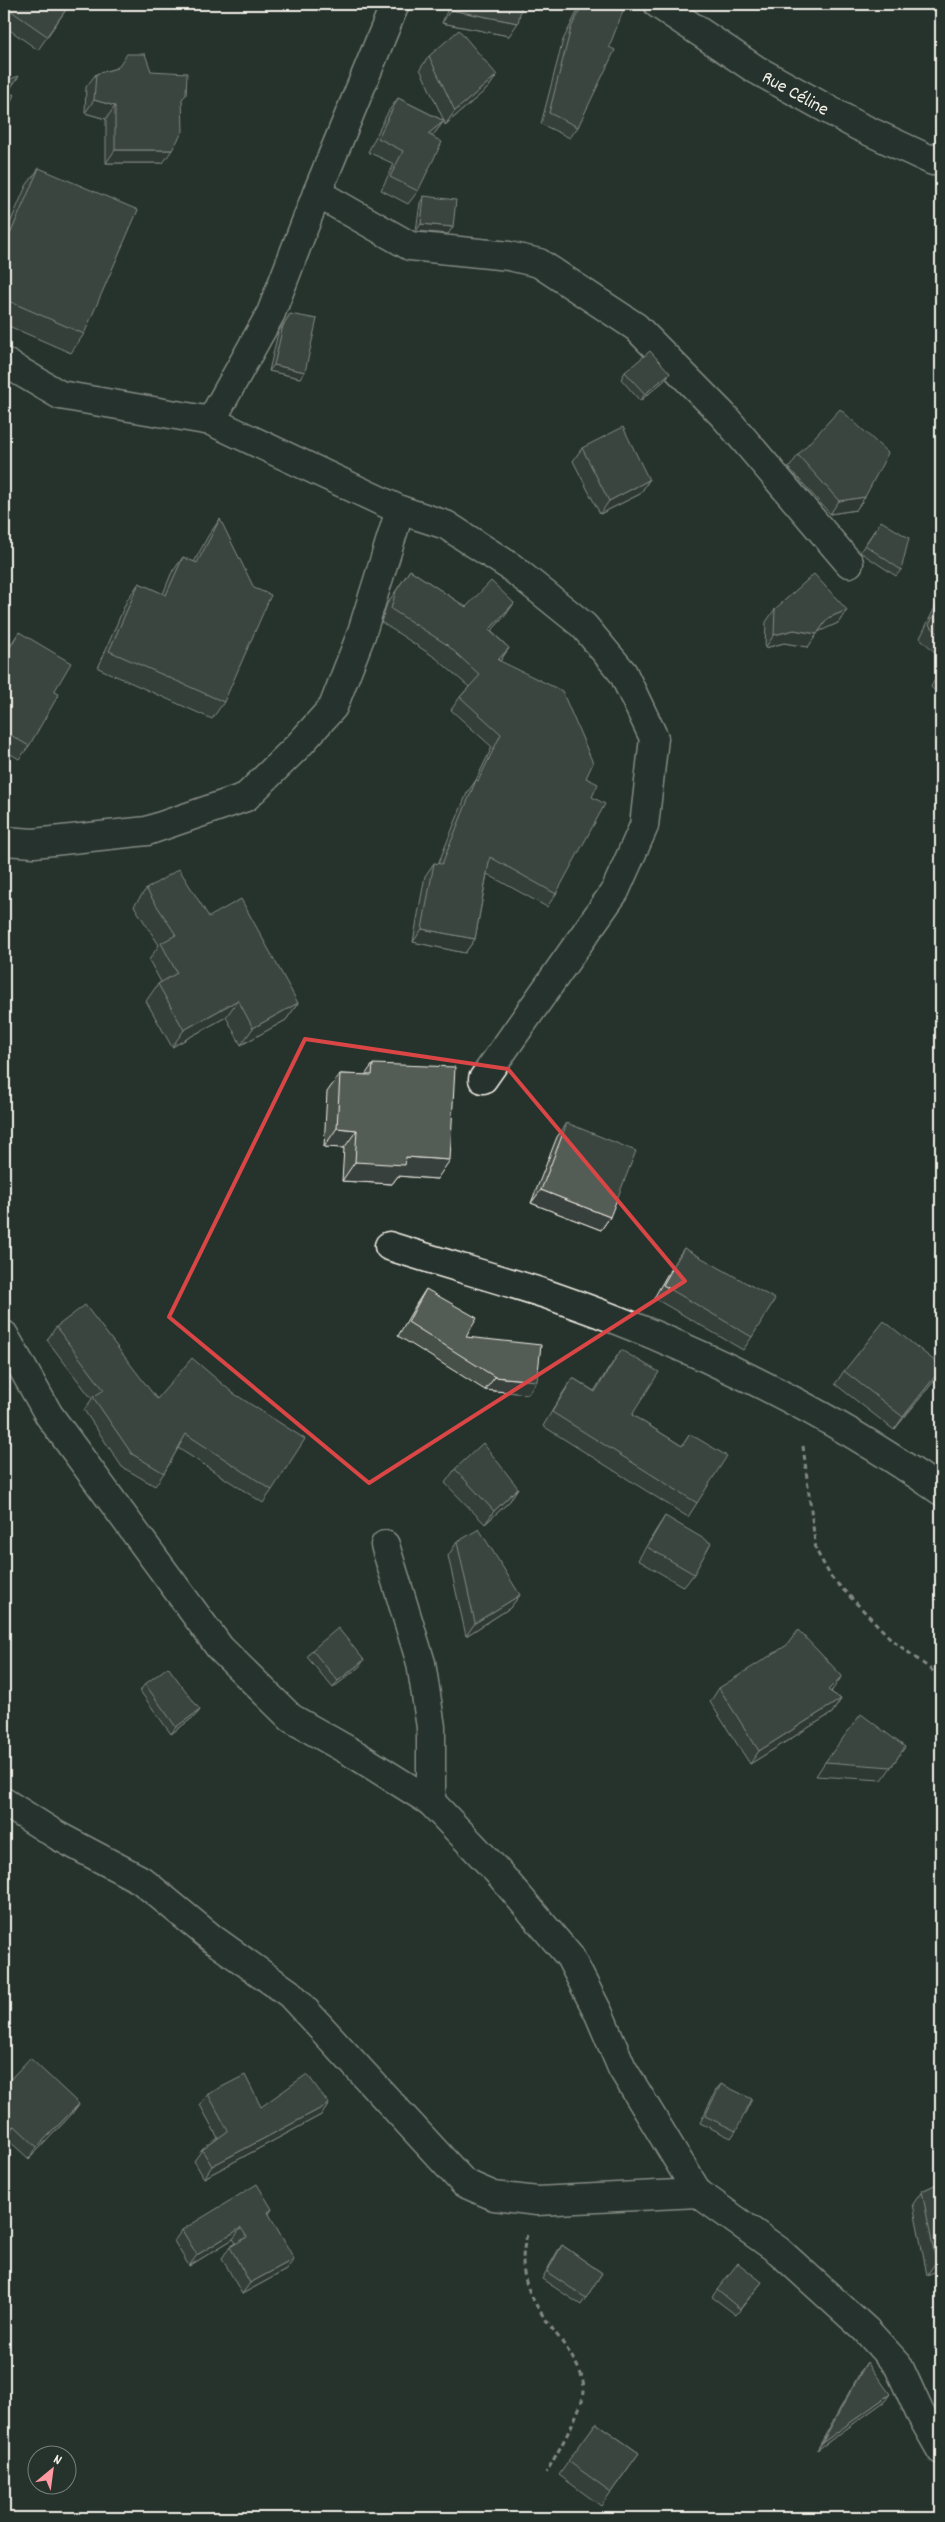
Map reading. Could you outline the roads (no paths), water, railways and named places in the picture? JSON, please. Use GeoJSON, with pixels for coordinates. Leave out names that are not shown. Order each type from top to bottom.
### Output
{"type":"FeatureCollection","features":[{"type":"Feature","properties":{"kind":"street"},"geometry":{"type":"LineString","coordinates":[[211,421],[271,313],[317,193],[395,4]]}},
{"type":"Feature","properties":{"kind":"street","name":"Rue Céline"},"geometry":{"type":"LineString","coordinates":[[658,4],[755,69],[858,126],[939,161]]}},
{"type":"Feature","properties":{"kind":"street"},"geometry":{"type":"LineString","coordinates":[[317,193],[410,246],[509,256],[539,263],[636,327],[723,415],[849,563]]}},
{"type":"Feature","properties":{"kind":"street"},"geometry":{"type":"LineString","coordinates":[[4,362],[60,396],[211,421],[400,510],[446,525],[511,567],[584,626],[623,673],[654,738],[644,826],[615,891],[483,1079]]}},
{"type":"Feature","properties":{"kind":"street"},"geometry":{"type":"LineString","coordinates":[[4,841],[34,843],[147,831],[246,796],[298,746],[333,707],[361,634],[400,510]]}},
{"type":"Feature","properties":{"kind":"street"},"geometry":{"type":"LineString","coordinates":[[390,1246],[550,1296],[683,1348],[796,1401],[895,1458],[941,1491]]}},
{"type":"Feature","properties":{"kind":"street"},"geometry":{"type":"LineString","coordinates":[[4,1335],[49,1415],[220,1648],[292,1718],[431,1802],[497,1871],[570,1957],[600,2014],[622,2068],[698,2193],[779,2251],[866,2330],[898,2365],[920,2414],[941,2450]]}},
{"type":"Feature","properties":{"kind":"street"},"geometry":{"type":"LineString","coordinates":[[385,1545],[421,1663],[431,1727],[431,1802]]}},
{"type":"Feature","properties":{"kind":"street"},"geometry":{"type":"LineString","coordinates":[[4,1802],[58,1836],[141,1880],[214,1940],[290,1994],[464,2183],[494,2196],[537,2201],[698,2193]]}}]}
